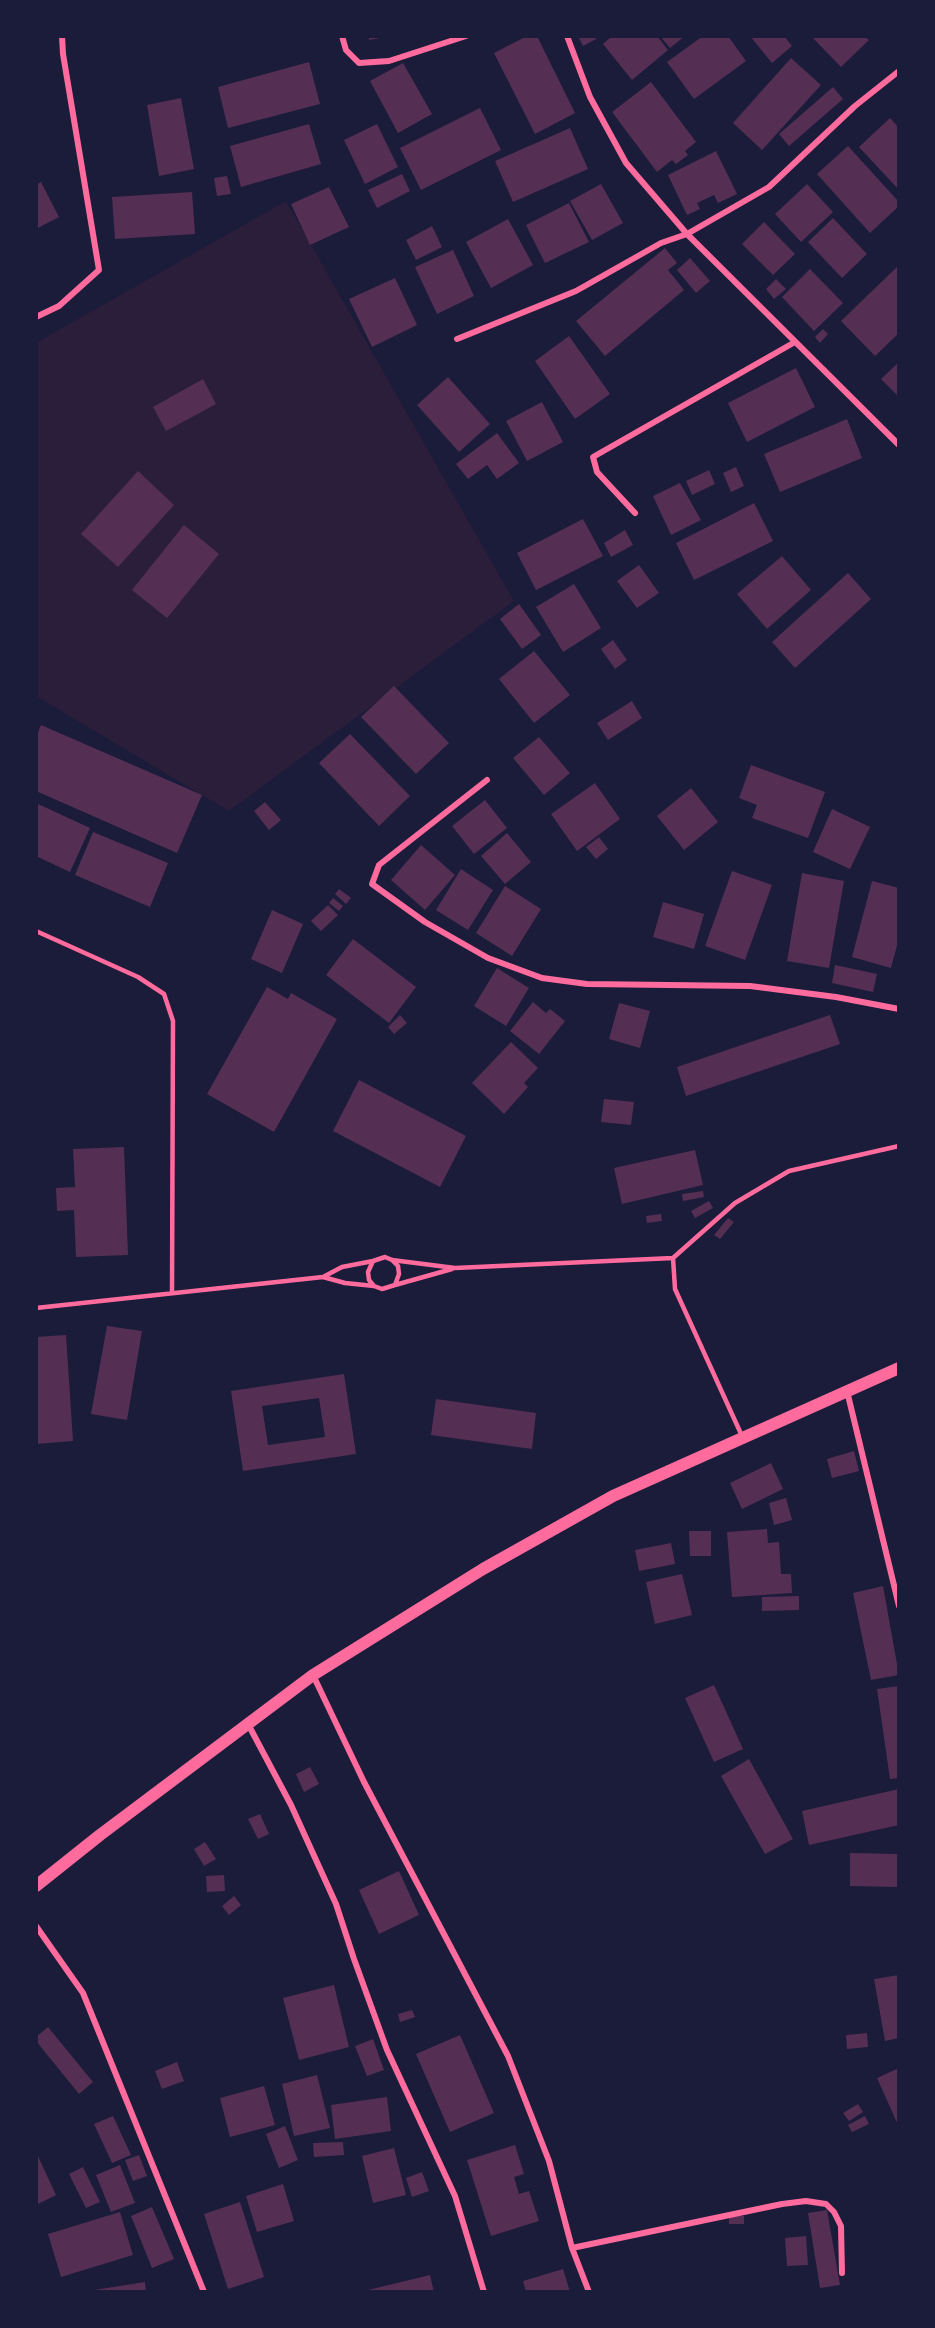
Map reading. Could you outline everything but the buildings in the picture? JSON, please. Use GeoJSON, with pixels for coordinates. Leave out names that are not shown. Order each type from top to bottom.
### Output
{"type":"FeatureCollection","features":[{"type":"Feature","properties":{"kind":"main road"},"geometry":{"type":"LineString","coordinates":[[36,1886],[100,1835],[313,1676],[483,1569],[613,1496],[899,1368]]}},
{"type":"Feature","properties":{"kind":"street"},"geometry":{"type":"LineString","coordinates":[[36,317],[59,306],[99,270],[63,54],[62,36]]}},
{"type":"Feature","properties":{"kind":"street"},"geometry":{"type":"LineString","coordinates":[[342,36],[346,50],[359,63],[389,61],[466,36]]}},
{"type":"Feature","properties":{"kind":"street"},"geometry":{"type":"LineString","coordinates":[[567,36],[590,97],[626,163],[687,234],[899,445]]}},
{"type":"Feature","properties":{"kind":"street"},"geometry":{"type":"LineString","coordinates":[[457,339],[576,291],[661,243],[687,234],[769,188],[855,106],[899,71]]}},
{"type":"Feature","properties":{"kind":"street"},"geometry":{"type":"LineString","coordinates":[[635,513],[597,472],[593,457],[795,342]]}},
{"type":"Feature","properties":{"kind":"street"},"geometry":{"type":"LineString","coordinates":[[487,780],[379,865],[372,884],[425,922],[479,953],[542,978],[587,984],[750,986],[836,997],[899,1009]]}},
{"type":"Feature","properties":{"kind":"street"},"geometry":{"type":"LineString","coordinates":[[846,1390],[899,1606]]}},
{"type":"Feature","properties":{"kind":"street"},"geometry":{"type":"LineString","coordinates":[[313,1676],[364,1782],[508,2056],[549,2161],[572,2248],[589,2292]]}},
{"type":"Feature","properties":{"kind":"street"},"geometry":{"type":"LineString","coordinates":[[248,1724],[291,1805],[336,1904],[387,2050],[455,2196],[484,2292]]}},
{"type":"Feature","properties":{"kind":"street"},"geometry":{"type":"LineString","coordinates":[[36,1926],[83,1993],[204,2292]]}},
{"type":"Feature","properties":{"kind":"street"},"geometry":{"type":"LineString","coordinates":[[572,2248],[806,2201],[825,2204],[834,2212],[841,2226],[842,2273]]}},
{"type":"Feature","properties":{"kind":"lane"},"geometry":{"type":"LineString","coordinates":[[36,931],[138,977],[164,994],[173,1021],[172,1293]]}},
{"type":"Feature","properties":{"kind":"lane"},"geometry":{"type":"LineString","coordinates":[[323,1277],[342,1267],[385,1257],[392,1260],[454,1268],[673,1258],[735,1203],[789,1171],[899,1146]]}},
{"type":"Feature","properties":{"kind":"lane"},"geometry":{"type":"LineString","coordinates":[[673,1258],[675,1289],[743,1438]]}},
{"type":"Feature","properties":{"kind":"lane"},"geometry":{"type":"LineString","coordinates":[[392,1260],[398,1266],[399,1274],[395,1285]]}},
{"type":"Feature","properties":{"kind":"lane"},"geometry":{"type":"LineString","coordinates":[[373,1261],[368,1272],[369,1280],[374,1286]]}},
{"type":"Feature","properties":{"kind":"lane"},"geometry":{"type":"LineString","coordinates":[[36,1308],[323,1277],[345,1283],[382,1288],[454,1268]]}},
{"type":"Feature","properties":{"kind":"shaded area"},"geometry":{"type":"Polygon","coordinates":[[[286,201],[514,601],[229,811],[36,696],[36,343],[286,201]]]}}]}
